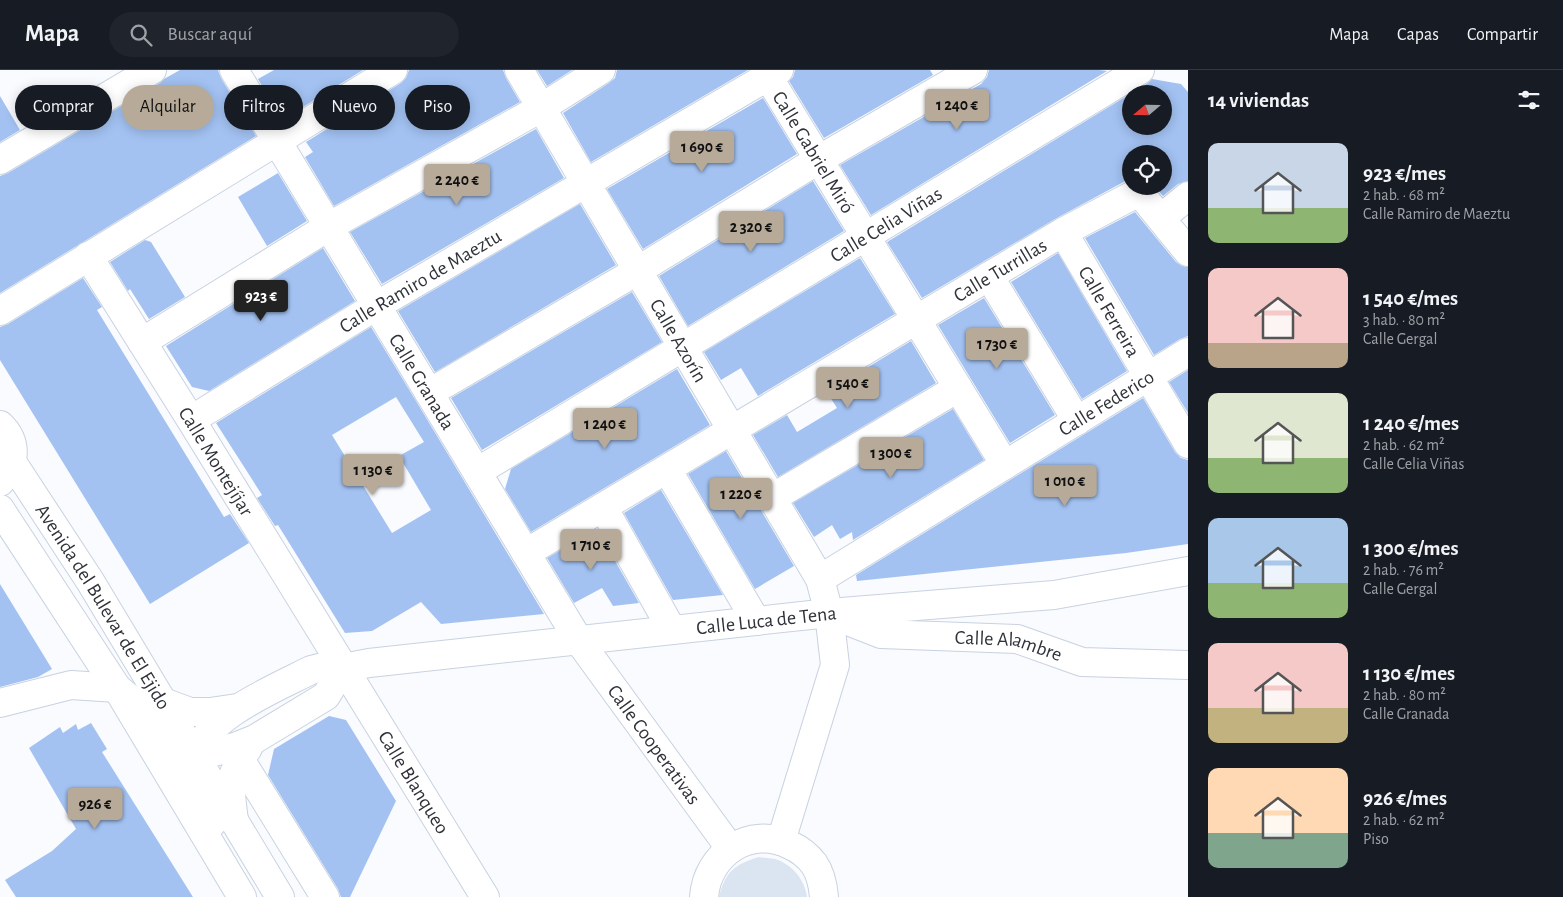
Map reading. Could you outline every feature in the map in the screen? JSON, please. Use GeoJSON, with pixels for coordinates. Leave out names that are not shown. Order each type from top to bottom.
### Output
{"type":"FeatureCollection","features":[{"type":"Feature","properties":{"kind":"street"},"geometry":{"type":"LineString","coordinates":[[0,160],[152,70]]}},
{"type":"Feature","properties":{"kind":"street","name":"Calle Granada"},"geometry":{"type":"LineString","coordinates":[[234,70],[579,641]]}},
{"type":"Feature","properties":{"kind":"street"},"geometry":{"type":"LineString","coordinates":[[0,311],[393,70]]}},
{"type":"Feature","properties":{"kind":"street","name":"Calle Azorín"},"geometry":{"type":"LineString","coordinates":[[519,70],[820,579],[829,613],[835,665],[781,841]]}},
{"type":"Feature","properties":{"kind":"street"},"geometry":{"type":"LineString","coordinates":[[142,342],[328,227],[541,108],[602,70]]}},
{"type":"Feature","properties":{"kind":"street"},"geometry":{"type":"LineString","coordinates":[[429,393],[637,271],[818,160],[973,70]]}},
{"type":"Feature","properties":{"kind":"street","name":"Calle Celia Viñas"},"geometry":{"type":"LineString","coordinates":[[477,472],[1140,70]]}},
{"type":"Feature","properties":{"kind":"street","name":"Calle Gabriel Miró"},"geometry":{"type":"LineString","coordinates":[[770,72],[818,160],[1005,465]]}},
{"type":"Feature","properties":{"kind":"street","name":"Calle Ramiro de Maeztu"},"geometry":{"type":"LineString","coordinates":[[191,420],[376,306],[770,72]]}},
{"type":"Feature","properties":{"kind":"street","name":"Calle Turrillas"},"geometry":{"type":"LineString","coordinates":[[526,553],[1063,232],[1139,192],[1161,218]]}},
{"type":"Feature","properties":{"kind":"street"},"geometry":{"type":"LineString","coordinates":[[1188,196],[1161,218],[1188,252]]}},
{"type":"Feature","properties":{"kind":"street","name":"Calle Ferreira"},"geometry":{"type":"LineString","coordinates":[[1063,232],[1188,444]]}},
{"type":"Feature","properties":{"kind":"street","name":"Calle Montejíjar"},"geometry":{"type":"LineString","coordinates":[[88,256],[343,668]]}},
{"type":"Feature","properties":{"kind":"street"},"geometry":{"type":"LineString","coordinates":[[989,276],[1076,421]]}},
{"type":"Feature","properties":{"kind":"street","name":"Calle Federico"},"geometry":{"type":"LineString","coordinates":[[820,579],[1188,352]]}},
{"type":"Feature","properties":{"kind":"street"},"geometry":{"type":"LineString","coordinates":[[772,498],[958,388]]}},
{"type":"Feature","properties":{"kind":"street","name":"Avenida del Bulevar de El Ejido"},"geometry":{"type":"LineString","coordinates":[[0,424],[10,438],[13,450],[6,472],[90,581],[280,897]]}},
{"type":"Feature","properties":{"kind":"street"},"geometry":{"type":"LineString","coordinates":[[667,469],[756,622]]}},
{"type":"Feature","properties":{"kind":"street"},"geometry":{"type":"LineString","coordinates":[[603,507],[672,630]]}},
{"type":"Feature","properties":{"kind":"street","name":"Avenida del Bulevar de El Ejido"},"geometry":{"type":"LineString","coordinates":[[0,509],[117,688],[242,897]]}},
{"type":"Feature","properties":{"kind":"street","name":"Calle Luca de Tena"},"geometry":{"type":"LineString","coordinates":[[194,753],[205,736],[237,708],[311,670],[323,667],[343,668],[369,663],[829,613],[1054,595],[1188,570]]}},
{"type":"Feature","properties":{"kind":"street","name":"Calle Alambre"},"geometry":{"type":"LineString","coordinates":[[829,613],[882,634],[1017,638],[1082,662],[1188,665]]}},
{"type":"Feature","properties":{"kind":"street","name":"Calle Cooperativas"},"geometry":{"type":"LineString","coordinates":[[579,641],[730,848]]}},
{"type":"Feature","properties":{"kind":"street"},"geometry":{"type":"LineString","coordinates":[[234,820],[230,796],[231,780],[248,749],[326,696],[343,668]]}},
{"type":"Feature","properties":{"kind":"street","name":"Calle Blanqueo"},"geometry":{"type":"LineString","coordinates":[[343,668],[485,897]]}},
{"type":"Feature","properties":{"kind":"street"},"geometry":{"type":"LineString","coordinates":[[0,703],[71,685],[117,688]]}},
{"type":"Feature","properties":{"kind":"street","name":"Avenida del Bulevar de El Ejido"},"geometry":{"type":"LineString","coordinates":[[117,688],[140,707],[164,740],[178,750],[194,753]]}},
{"type":"Feature","properties":{"kind":"street","name":"Calle Luca de Tena"},"geometry":{"type":"LineString","coordinates":[[164,702],[190,712],[210,712],[237,708]]}},
{"type":"Feature","properties":{"kind":"street"},"geometry":{"type":"LineString","coordinates":[[194,753],[213,752],[235,747],[248,749]]}},
{"type":"Feature","properties":{"kind":"street"},"geometry":{"type":"LineString","coordinates":[[248,749],[325,897]]}},
{"type":"Feature","properties":{"kind":"street","name":"Avenida del Bulevar de El Ejido"},"geometry":{"type":"LineString","coordinates":[[194,753],[190,775],[193,786],[197,798],[235,861],[242,897]]}},
{"type":"Feature","properties":{"kind":"street"},"geometry":{"type":"LineString","coordinates":[[704,897],[707,877],[716,861],[730,848],[746,841],[764,838],[781,841],[799,850],[814,864],[822,882],[824,897]]}},
{"type":"Feature","properties":{"kind":"shaded area"},"geometry":{"type":"Polygon","coordinates":[[[759,857],[781,861],[792,869],[804,885],[807,897],[719,897],[724,881],[732,870],[743,863],[759,857]]]}},
{"type":"Feature","properties":{"kind":"building"},"geometry":{"type":"Polygon","coordinates":[[[180,70],[218,70],[225,85],[224,130],[252,130],[256,136],[0,293],[0,176],[81,130],[112,130],[112,111],[122,106],[122,130],[214,130],[214,85],[157,85],[180,70]]]}},
{"type":"Feature","properties":{"kind":"building"},"geometry":{"type":"Polygon","coordinates":[[[274,70],[363,70],[339,85],[313,85],[313,101],[303,107],[303,85],[262,85],[258,79],[274,70]]]}},
{"type":"Feature","properties":{"kind":"building"},"geometry":{"type":"Polygon","coordinates":[[[409,70],[503,70],[520,102],[470,130],[470,85],[405,85],[405,130],[470,130],[334,206],[305,157],[313,152],[306,142],[325,130],[395,130],[395,87],[406,78],[409,70]]]}},
{"type":"Feature","properties":{"kind":"building"},"geometry":{"type":"Polygon","coordinates":[[[537,70],[572,70],[547,86],[537,70]]]}},
{"type":"Feature","properties":{"kind":"building"},"geometry":{"type":"Polygon","coordinates":[[[617,70],[748,70],[591,162],[563,113],[609,83],[615,78],[617,70]]]}},
{"type":"Feature","properties":{"kind":"building"},"geometry":{"type":"Polygon","coordinates":[[[795,70],[930,70],[933,75],[824,138],[789,81],[793,77],[795,70]]]}},
{"type":"Feature","properties":{"kind":"building"},"geometry":{"type":"Polygon","coordinates":[[[989,70],[1107,71],[871,215],[840,165],[981,84],[987,77],[989,70]]]}},
{"type":"Feature","properties":{"kind":"building"},"geometry":{"type":"Polygon","coordinates":[[[1152,79],[1181,84],[1188,92],[1188,181],[1178,184],[1172,189],[1172,145],[1122,145],[1122,183],[1055,219],[922,298],[887,242],[1122,99],[1122,135],[1172,135],[1172,85],[1145,85],[1152,79]]]}},
{"type":"Feature","properties":{"kind":"building"},"geometry":{"type":"Polygon","coordinates":[[[0,96],[15,122],[15,130],[20,130],[0,142],[0,96]]]}},
{"type":"Feature","properties":{"kind":"building"},"geometry":{"type":"Polygon","coordinates":[[[763,98],[797,154],[643,249],[607,189],[763,98]]]}},
{"type":"Feature","properties":{"kind":"building"},"geometry":{"type":"Polygon","coordinates":[[[536,129],[564,178],[382,284],[350,232],[536,129]]]}},
{"type":"Feature","properties":{"kind":"building"},"geometry":{"type":"Polygon","coordinates":[[[278,173],[307,221],[267,246],[238,197],[278,173]]]}},
{"type":"Feature","properties":{"kind":"building"},"geometry":{"type":"Polygon","coordinates":[[[813,181],[844,231],[688,326],[659,276],[813,181]]]}},
{"type":"Feature","properties":{"kind":"building"},"geometry":{"type":"Polygon","coordinates":[[[580,204],[616,265],[435,372],[398,311],[580,204]]]}},
{"type":"Feature","properties":{"kind":"building"},"geometry":{"type":"Polygon","coordinates":[[[1135,212],[1176,262],[1188,267],[1188,336],[1154,355],[1085,238],[1135,212]]]}},
{"type":"Feature","properties":{"kind":"building"},"geometry":{"type":"Polygon","coordinates":[[[145,240],[151,242],[185,297],[149,319],[130,289],[128,291],[110,262],[145,240]]]}},
{"type":"Feature","properties":{"kind":"building"},"geometry":{"type":"Polygon","coordinates":[[[323,248],[355,301],[209,391],[192,387],[166,346],[323,248]]]}},
{"type":"Feature","properties":{"kind":"building"},"geometry":{"type":"Polygon","coordinates":[[[1058,253],[1127,371],[1082,399],[1011,282],[1058,253]]]}},
{"type":"Feature","properties":{"kind":"building"},"geometry":{"type":"Polygon","coordinates":[[[860,258],[895,314],[758,396],[741,368],[721,380],[704,352],[860,258]]]}},
{"type":"Feature","properties":{"kind":"building"},"geometry":{"type":"Polygon","coordinates":[[[83,278],[102,307],[97,310],[224,517],[230,514],[249,543],[150,604],[0,360],[0,327],[83,278]]]}},
{"type":"Feature","properties":{"kind":"building"},"geometry":{"type":"Polygon","coordinates":[[[632,292],[662,342],[482,450],[451,398],[632,292]]]}},
{"type":"Feature","properties":{"kind":"building"},"geometry":{"type":"Polygon","coordinates":[[[984,298],[1055,415],[1010,443],[938,325],[984,298]]]}},
{"type":"Feature","properties":{"kind":"building"},"geometry":{"type":"Polygon","coordinates":[[[371,327],[544,614],[441,624],[421,602],[372,631],[345,633],[278,525],[275,526],[257,498],[262,495],[216,423],[371,327]],[[396,397],[332,435],[392,533],[431,510],[399,456],[424,442],[396,397]]]}},
{"type":"Feature","properties":{"kind":"building"},"geometry":{"type":"Polygon","coordinates":[[[911,341],[936,383],[778,477],[753,435],[787,415],[797,432],[837,408],[827,392],[911,341]]]}},
{"type":"Feature","properties":{"kind":"building"},"geometry":{"type":"Polygon","coordinates":[[[677,369],[710,425],[531,532],[505,489],[511,469],[677,369]]]}},
{"type":"Feature","properties":{"kind":"building"},"geometry":{"type":"Polygon","coordinates":[[[1188,370],[1188,413],[1169,382],[1188,370]]]}},
{"type":"Feature","properties":{"kind":"building"},"geometry":{"type":"Polygon","coordinates":[[[1143,398],[1175,452],[1181,458],[1188,460],[1188,544],[1126,553],[857,581],[856,575],[1143,398]]]}},
{"type":"Feature","properties":{"kind":"building"},"geometry":{"type":"Polygon","coordinates":[[[953,409],[984,460],[853,540],[852,532],[840,539],[832,525],[814,537],[793,503],[953,409]]]}},
{"type":"Feature","properties":{"kind":"building"},"geometry":{"type":"Polygon","coordinates":[[[726,451],[794,566],[755,589],[688,474],[726,451]]]}},
{"type":"Feature","properties":{"kind":"building"},"geometry":{"type":"Polygon","coordinates":[[[661,490],[723,595],[673,600],[624,513],[661,490]]]}},
{"type":"Feature","properties":{"kind":"building"},"geometry":{"type":"Polygon","coordinates":[[[597,529],[639,603],[613,606],[602,588],[574,603],[547,558],[597,529]]]}},
{"type":"Feature","properties":{"kind":"building"},"geometry":{"type":"Polygon","coordinates":[[[0,584],[52,669],[38,677],[0,687],[0,584]]]}},
{"type":"Feature","properties":{"kind":"building"},"geometry":{"type":"Polygon","coordinates":[[[329,716],[346,720],[396,801],[350,897],[341,897],[338,889],[268,775],[274,749],[329,716]]]}},
{"type":"Feature","properties":{"kind":"building"},"geometry":{"type":"Polygon","coordinates":[[[91,723],[107,749],[102,752],[193,897],[16,897],[5,880],[52,851],[76,829],[29,748],[60,727],[63,733],[76,724],[78,730],[91,723]]]}}]}
